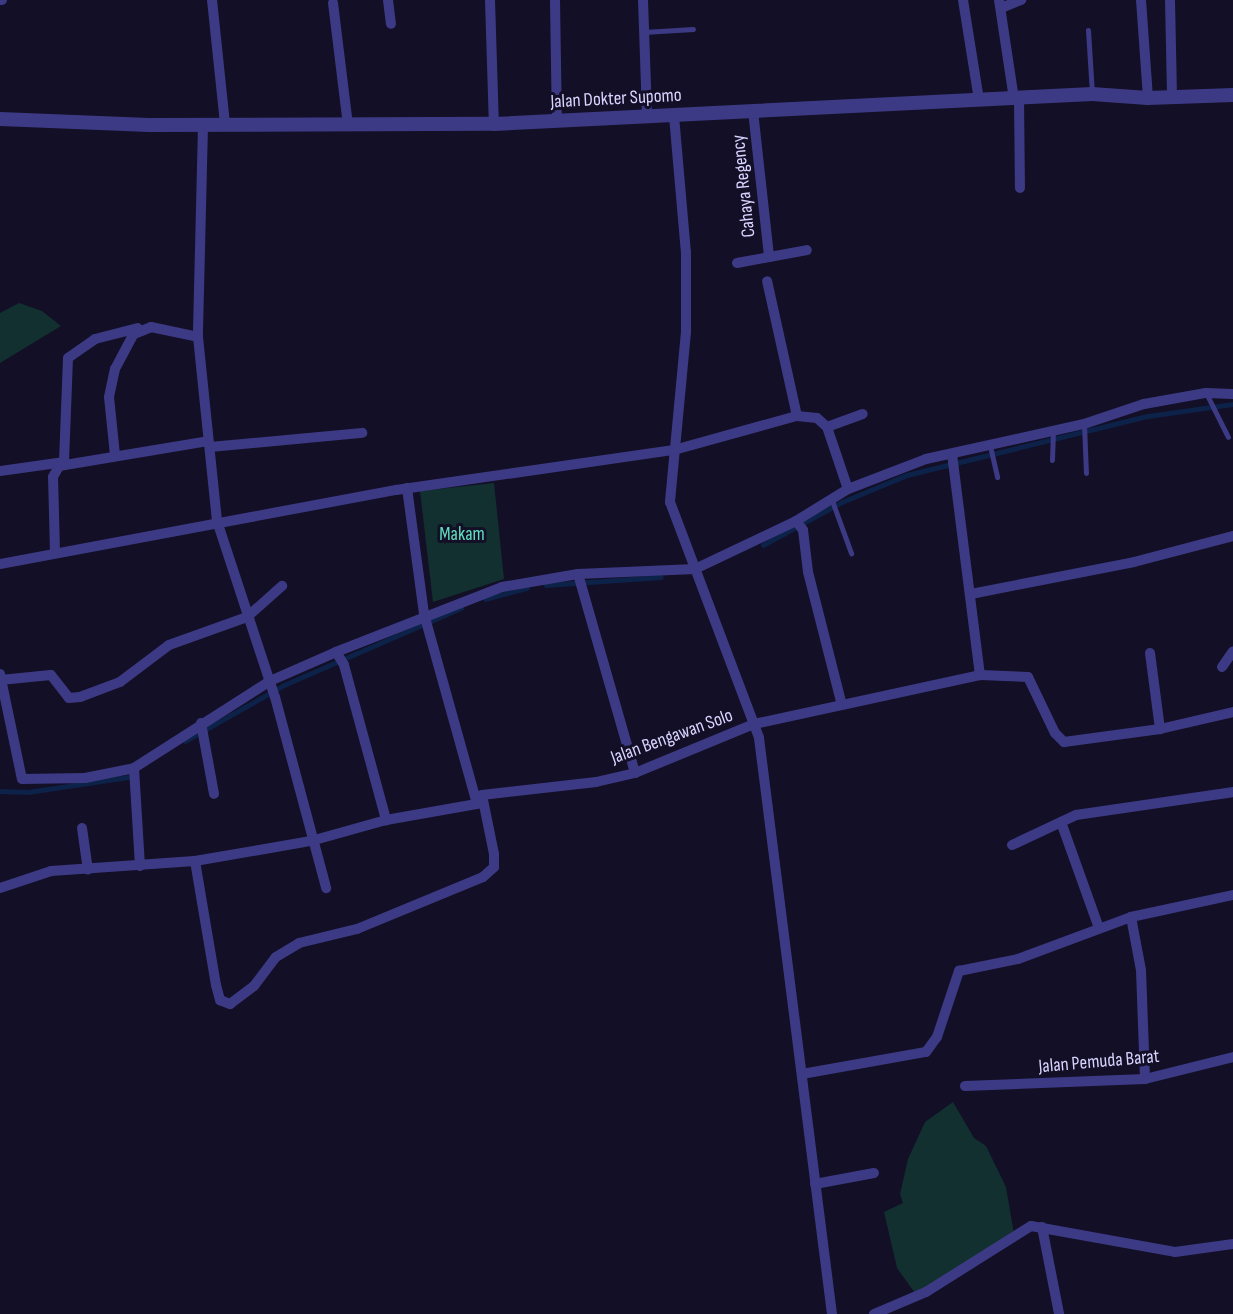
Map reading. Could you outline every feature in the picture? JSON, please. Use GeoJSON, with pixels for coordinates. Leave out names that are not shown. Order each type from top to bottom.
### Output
{"type":"FeatureCollection","features":[{"type":"Feature","properties":{"kind":"street"},"geometry":{"type":"LineString","coordinates":[[212,0],[225,124]]}},
{"type":"Feature","properties":{"kind":"street"},"geometry":{"type":"LineString","coordinates":[[388,0],[391,24]]}},
{"type":"Feature","properties":{"kind":"street"},"geometry":{"type":"LineString","coordinates":[[490,0],[494,124]]}},
{"type":"Feature","properties":{"kind":"street"},"geometry":{"type":"LineString","coordinates":[[555,0],[557,121]]}},
{"type":"Feature","properties":{"kind":"street"},"geometry":{"type":"LineString","coordinates":[[643,0],[648,117]]}},
{"type":"Feature","properties":{"kind":"street"},"geometry":{"type":"LineString","coordinates":[[963,0],[979,100]]}},
{"type":"Feature","properties":{"kind":"street"},"geometry":{"type":"LineString","coordinates":[[1020,188],[1017,99],[1000,4],[1021,0]]}},
{"type":"Feature","properties":{"kind":"street"},"geometry":{"type":"LineString","coordinates":[[1141,0],[1148,98]]}},
{"type":"Feature","properties":{"kind":"street"},"geometry":{"type":"LineString","coordinates":[[1170,0],[1172,96]]}},
{"type":"Feature","properties":{"kind":"street"},"geometry":{"type":"LineString","coordinates":[[333,3],[348,125]]}},
{"type":"Feature","properties":{"kind":"street","name":"Jalan Dokter Supomo"},"geometry":{"type":"LineString","coordinates":[[0,119],[203,126],[494,124],[1092,94],[1148,98],[1233,95]]}},
{"type":"Feature","properties":{"kind":"street","name":"Cahaya Regency"},"geometry":{"type":"LineString","coordinates":[[753,111],[769,257]]}},
{"type":"Feature","properties":{"kind":"street"},"geometry":{"type":"LineString","coordinates":[[674,116],[686,253],[686,332],[670,502],[754,724],[762,757],[832,1314]]}},
{"type":"Feature","properties":{"kind":"street"},"geometry":{"type":"LineString","coordinates":[[203,126],[198,337],[217,521],[272,689],[311,841],[326,888]]}},
{"type":"Feature","properties":{"kind":"street","name":"Cahaya Regency"},"geometry":{"type":"LineString","coordinates":[[737,263],[807,250]]}},
{"type":"Feature","properties":{"kind":"street"},"geometry":{"type":"LineString","coordinates":[[767,281],[797,416]]}},
{"type":"Feature","properties":{"kind":"street"},"geometry":{"type":"LineString","coordinates":[[55,552],[53,477],[64,462],[68,358],[95,339],[138,328],[151,327],[198,337]]}},
{"type":"Feature","properties":{"kind":"street"},"geometry":{"type":"LineString","coordinates":[[115,455],[109,397],[115,369],[138,328]]}},
{"type":"Feature","properties":{"kind":"street"},"geometry":{"type":"LineString","coordinates":[[282,586],[247,617],[169,645],[120,682],[80,697],[69,698],[51,675],[0,678],[22,779],[85,778],[134,768],[272,689],[502,587],[695,569],[799,524],[848,489],[897,469],[953,460],[1053,433],[1083,428],[1144,404],[1233,394]]}},
{"type":"Feature","properties":{"kind":"street"},"geometry":{"type":"LineString","coordinates":[[827,427],[863,414]]}},
{"type":"Feature","properties":{"kind":"street"},"geometry":{"type":"LineString","coordinates":[[0,564],[217,521],[407,488],[674,450],[797,416],[817,418],[827,427],[848,489]]}},
{"type":"Feature","properties":{"kind":"street"},"geometry":{"type":"LineString","coordinates":[[0,471],[209,444],[362,433]]}},
{"type":"Feature","properties":{"kind":"street"},"geometry":{"type":"LineString","coordinates":[[953,460],[979,675]]}},
{"type":"Feature","properties":{"kind":"street"},"geometry":{"type":"LineString","coordinates":[[195,861],[216,985],[220,1000],[230,1004],[254,986],[276,957],[299,943],[358,929],[483,877],[494,866],[494,854],[426,621],[407,488]]}},
{"type":"Feature","properties":{"kind":"street"},"geometry":{"type":"LineString","coordinates":[[799,524],[808,572],[842,705]]}},
{"type":"Feature","properties":{"kind":"street"},"geometry":{"type":"LineString","coordinates":[[971,594],[1134,562],[1233,536]]}},
{"type":"Feature","properties":{"kind":"street"},"geometry":{"type":"LineString","coordinates":[[580,578],[635,773]]}},
{"type":"Feature","properties":{"kind":"street"},"geometry":{"type":"LineString","coordinates":[[1222,667],[1233,651]]}},
{"type":"Feature","properties":{"kind":"street"},"geometry":{"type":"LineString","coordinates":[[1150,653],[1160,729]]}},
{"type":"Feature","properties":{"kind":"street"},"geometry":{"type":"LineString","coordinates":[[339,658],[386,820]]}},
{"type":"Feature","properties":{"kind":"street","name":"Jalan Bengawan Solo"},"geometry":{"type":"LineString","coordinates":[[0,888],[51,872],[195,861],[311,841],[386,820],[479,800],[635,773],[754,724],[979,675],[1028,677],[1055,733],[1064,741],[1160,729],[1233,712]]}},
{"type":"Feature","properties":{"kind":"street"},"geometry":{"type":"LineString","coordinates":[[203,728],[214,794]]}},
{"type":"Feature","properties":{"kind":"street"},"geometry":{"type":"LineString","coordinates":[[134,768],[140,866]]}},
{"type":"Feature","properties":{"kind":"street"},"geometry":{"type":"LineString","coordinates":[[1012,845],[1061,822],[1100,810],[1233,792]]}},
{"type":"Feature","properties":{"kind":"street"},"geometry":{"type":"LineString","coordinates":[[1061,822],[1099,928]]}},
{"type":"Feature","properties":{"kind":"street"},"geometry":{"type":"LineString","coordinates":[[82,828],[88,870]]}},
{"type":"Feature","properties":{"kind":"street"},"geometry":{"type":"LineString","coordinates":[[802,1074],[926,1052],[937,1037],[960,971],[1010,962],[1131,917],[1233,895]]}},
{"type":"Feature","properties":{"kind":"street"},"geometry":{"type":"LineString","coordinates":[[1131,917],[1141,970],[1144,1079]]}},
{"type":"Feature","properties":{"kind":"street","name":"Jalan Pemuda Barat"},"geometry":{"type":"LineString","coordinates":[[965,1086],[1144,1079],[1233,1057]]}},
{"type":"Feature","properties":{"kind":"street"},"geometry":{"type":"LineString","coordinates":[[815,1184],[874,1172]]}},
{"type":"Feature","properties":{"kind":"street"},"geometry":{"type":"LineString","coordinates":[[1042,1227],[1059,1314]]}},
{"type":"Feature","properties":{"kind":"street"},"geometry":{"type":"LineString","coordinates":[[874,1314],[926,1292],[1020,1229],[1042,1227],[1175,1252],[1233,1244]]}},
{"type":"Feature","properties":{"kind":"lane"},"geometry":{"type":"LineString","coordinates":[[644,32],[693,29]]}},
{"type":"Feature","properties":{"kind":"lane"},"geometry":{"type":"LineString","coordinates":[[1088,30],[1092,94]]}},
{"type":"Feature","properties":{"kind":"lane"},"geometry":{"type":"LineString","coordinates":[[1207,395],[1228,437]]}},
{"type":"Feature","properties":{"kind":"lane"},"geometry":{"type":"LineString","coordinates":[[1083,428],[1086,473]]}},
{"type":"Feature","properties":{"kind":"lane"},"geometry":{"type":"LineString","coordinates":[[1052,460],[1053,433]]}},
{"type":"Feature","properties":{"kind":"lane"},"geometry":{"type":"LineString","coordinates":[[992,451],[997,477]]}},
{"type":"Feature","properties":{"kind":"lane"},"geometry":{"type":"LineString","coordinates":[[833,501],[851,553]]}},
{"type":"Feature","properties":{"kind":"green space"},"geometry":{"type":"Polygon","coordinates":[[[19,303],[42,311],[61,326],[0,363],[0,313],[19,303]]]}},
{"type":"Feature","properties":{"kind":"green space","name":"Makam"},"geometry":{"type":"Polygon","coordinates":[[[494,483],[504,579],[433,602],[420,491],[494,483]]]}},
{"type":"Feature","properties":{"kind":"green space"},"geometry":{"type":"Polygon","coordinates":[[[953,1102],[974,1138],[986,1146],[1006,1187],[1014,1234],[917,1296],[897,1268],[884,1212],[903,1203],[900,1194],[908,1159],[925,1122],[953,1102]]]}},
{"type":"Feature","properties":{"kind":"waterway"},"geometry":{"type":"LineString","coordinates":[[763,545],[842,502],[907,475],[1148,416],[1233,404]]}},
{"type":"Feature","properties":{"kind":"waterway"},"geometry":{"type":"LineString","coordinates":[[546,585],[661,577]]}},
{"type":"Feature","properties":{"kind":"waterway"},"geometry":{"type":"LineString","coordinates":[[485,599],[527,588]]}},
{"type":"Feature","properties":{"kind":"waterway"},"geometry":{"type":"LineString","coordinates":[[185,741],[284,685],[461,608]]}},
{"type":"Feature","properties":{"kind":"waterway"},"geometry":{"type":"LineString","coordinates":[[0,791],[28,792],[128,777]]}}]}
